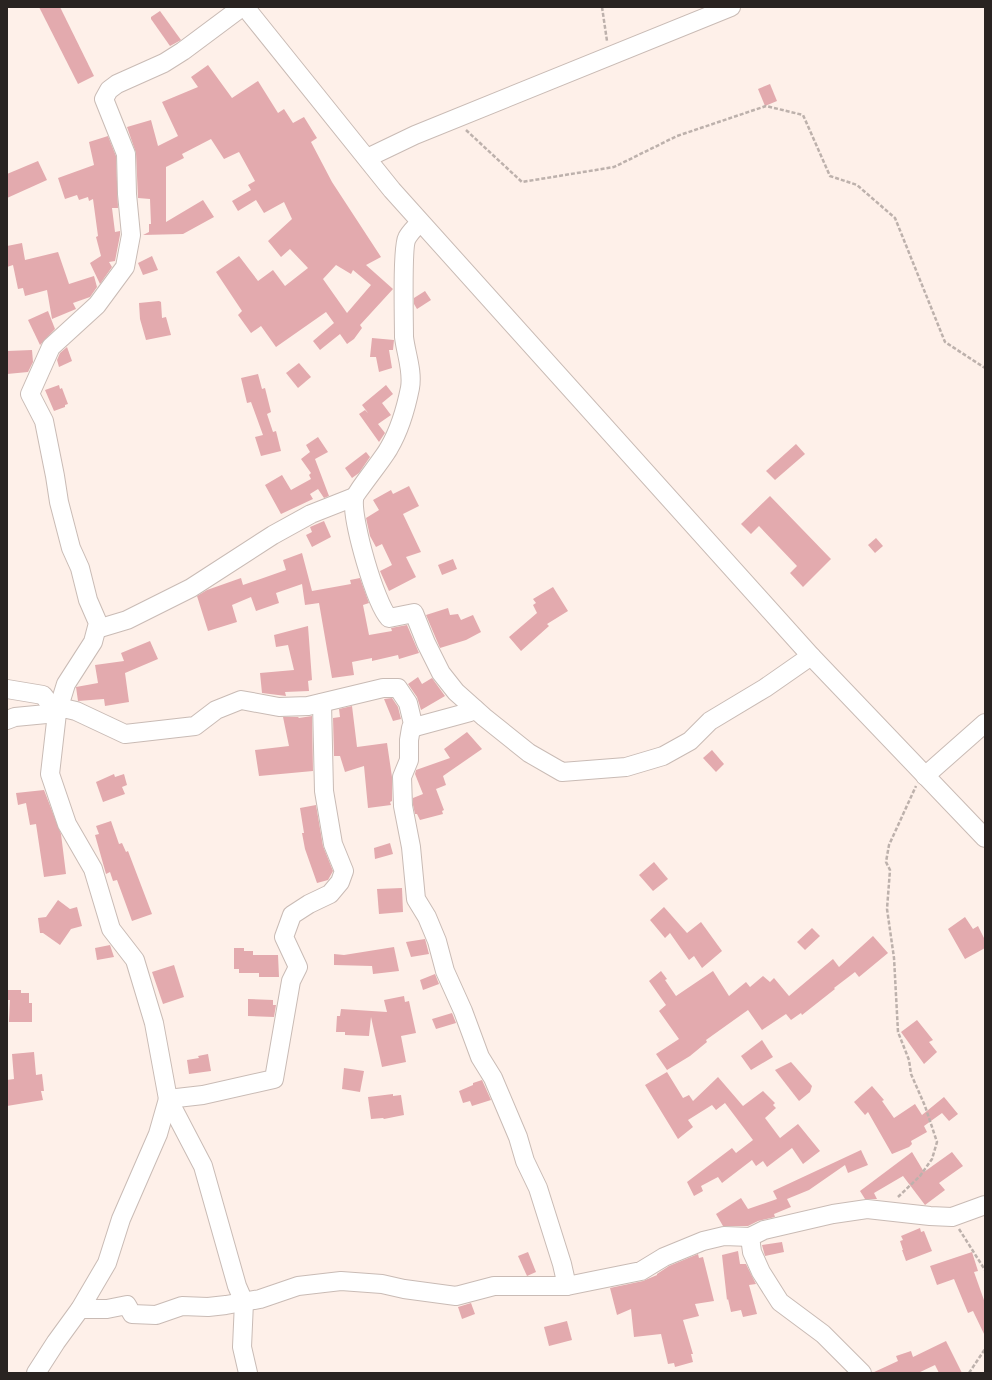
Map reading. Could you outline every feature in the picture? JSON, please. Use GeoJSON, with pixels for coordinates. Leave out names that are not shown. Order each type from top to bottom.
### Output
{"type":"FeatureCollection","features":[{"type":"Feature","properties":{"kind":"street"},"geometry":{"type":"LineString","coordinates":[[248,1373],[242,1347],[244,1302],[203,1166],[168,1099],[154,1023],[134,960],[111,929],[93,869],[67,824],[50,774],[57,713],[66,684],[93,642],[98,623],[88,600],[80,568],[71,548],[59,502],[56,476],[44,420],[30,394],[51,347],[97,305],[125,267],[131,235],[127,194],[126,154],[104,99],[109,90],[118,84],[164,63],[243,7],[392,190],[420,222],[810,656],[985,838]]}},
{"type":"Feature","properties":{"kind":"street"},"geometry":{"type":"LineString","coordinates":[[367,158],[415,135],[731,7]]}},
{"type":"Feature","properties":{"kind":"street"},"geometry":{"type":"LineString","coordinates":[[96,629],[127,620],[191,588],[274,535],[305,518],[354,498],[390,448],[398,429],[410,387],[409,362],[404,338],[403,263],[406,239],[420,222]]}},
{"type":"Feature","properties":{"kind":"street"},"geometry":{"type":"LineString","coordinates":[[354,498],[355,518],[368,568],[383,612],[389,618],[414,613],[426,643],[441,673],[456,692],[529,753],[562,772],[626,766],[663,756],[690,741],[710,721],[765,688],[810,656]]}},
{"type":"Feature","properties":{"kind":"street"},"geometry":{"type":"LineString","coordinates":[[7,720],[15,717],[57,713],[63,708],[76,711],[125,734],[195,726],[216,710],[241,700],[279,707],[308,706],[384,688],[398,688],[408,704],[414,728]]}},
{"type":"Feature","properties":{"kind":"street"},"geometry":{"type":"LineString","coordinates":[[7,689],[43,695],[57,713]]}},
{"type":"Feature","properties":{"kind":"street"},"geometry":{"type":"LineString","coordinates":[[168,1099],[203,1095],[274,1078],[291,981],[298,967],[284,937],[292,915],[309,904],[330,894],[340,882],[344,871],[333,844],[324,791],[322,703]]}},
{"type":"Feature","properties":{"kind":"street"},"geometry":{"type":"LineString","coordinates":[[475,709],[470,712],[411,728],[408,740],[409,760],[402,777],[403,806],[411,847],[416,900],[427,917],[437,941],[445,971],[480,1057],[493,1078],[518,1138],[525,1161],[538,1188],[562,1264],[567,1286]]}},
{"type":"Feature","properties":{"kind":"street"},"geometry":{"type":"LineString","coordinates":[[925,776],[985,723]]}},
{"type":"Feature","properties":{"kind":"street"},"geometry":{"type":"LineString","coordinates":[[36,1373],[80,1309],[107,1263],[121,1219],[158,1134],[168,1099]]}},
{"type":"Feature","properties":{"kind":"street"},"geometry":{"type":"LineString","coordinates":[[80,1309],[107,1309],[127,1305],[132,1314],[156,1315],[182,1306],[208,1307],[244,1302],[260,1299],[298,1286],[341,1281],[382,1284],[456,1296],[494,1286],[567,1286],[641,1271],[664,1257],[704,1241],[724,1236],[750,1237],[764,1230],[833,1214],[867,1209],[952,1217],[985,1205]]}},
{"type":"Feature","properties":{"kind":"street"},"geometry":{"type":"LineString","coordinates":[[750,1237],[752,1252],[760,1272],[780,1302],[823,1334],[862,1373]]}},
{"type":"Feature","properties":{"kind":"path"},"geometry":{"type":"LineString","coordinates":[[602,7],[608,57]]}},
{"type":"Feature","properties":{"kind":"path"},"geometry":{"type":"LineString","coordinates":[[455,120],[522,182],[614,167],[677,136],[766,106],[803,115],[830,176],[857,185],[895,218],[945,342],[985,368]]}},
{"type":"Feature","properties":{"kind":"path"},"geometry":{"type":"LineString","coordinates":[[894,1211],[898,1197],[920,1176],[932,1159],[937,1142],[925,1106],[911,1074],[909,1060],[898,1032],[894,958],[887,909],[890,870],[886,862],[889,845],[914,789],[925,776]]}},
{"type":"Feature","properties":{"kind":"path"},"geometry":{"type":"LineString","coordinates":[[952,1217],[985,1270]]}},
{"type":"Feature","properties":{"kind":"path"},"geometry":{"type":"LineString","coordinates":[[969,1373],[985,1349]]}},
{"type":"Feature","properties":{"kind":"building"},"geometry":{"type":"Polygon","coordinates":[[[39,7],[60,7],[94,76],[78,84],[39,7]]]}},
{"type":"Feature","properties":{"kind":"building"},"geometry":{"type":"Polygon","coordinates":[[[160,11],[181,40],[170,46],[151,19],[151,17],[160,11]]]}},
{"type":"Feature","properties":{"kind":"building"},"geometry":{"type":"Polygon","coordinates":[[[208,65],[232,98],[258,81],[278,113],[284,109],[293,123],[304,117],[317,138],[311,142],[332,182],[381,257],[366,265],[393,289],[360,325],[362,328],[354,339],[347,344],[340,334],[320,350],[313,341],[334,323],[326,312],[276,347],[261,326],[251,333],[238,315],[242,311],[216,272],[239,256],[258,281],[273,270],[285,286],[308,268],[290,249],[281,257],[268,241],[292,219],[284,202],[264,213],[256,200],[238,211],[232,201],[251,190],[248,185],[255,181],[239,152],[224,159],[211,139],[182,154],[184,158],[166,167],[166,222],[203,200],[214,217],[183,234],[143,235],[149,232],[149,224],[151,224],[150,199],[138,198],[136,153],[127,127],[151,120],[158,146],[178,136],[162,102],[198,87],[191,77],[208,65]],[[336,265],[323,279],[347,313],[371,285],[353,270],[351,274],[336,265]]]}},
{"type":"Feature","properties":{"kind":"building"},"geometry":{"type":"Polygon","coordinates":[[[770,84],[777,101],[765,106],[758,89],[770,84]]]}},
{"type":"Feature","properties":{"kind":"building"},"geometry":{"type":"Polygon","coordinates":[[[108,136],[116,156],[118,208],[112,208],[115,232],[120,231],[120,235],[115,261],[109,262],[112,267],[100,284],[90,263],[101,256],[96,237],[98,236],[93,199],[89,201],[88,197],[79,200],[77,195],[65,199],[58,178],[94,165],[89,142],[108,136]]]}},
{"type":"Feature","properties":{"kind":"building"},"geometry":{"type":"Polygon","coordinates":[[[38,161],[47,180],[7,198],[7,174],[38,161]]]}},
{"type":"Feature","properties":{"kind":"building"},"geometry":{"type":"Polygon","coordinates":[[[22,243],[25,260],[58,252],[69,284],[94,276],[97,287],[90,297],[73,303],[76,309],[52,319],[47,290],[25,296],[23,288],[18,289],[13,265],[7,267],[7,246],[22,243]]]}},
{"type":"Feature","properties":{"kind":"building"},"geometry":{"type":"Polygon","coordinates":[[[152,256],[158,270],[143,275],[138,263],[152,256]]]}},
{"type":"Feature","properties":{"kind":"building"},"geometry":{"type":"Polygon","coordinates":[[[425,291],[431,300],[417,309],[414,304],[414,298],[425,291]]]}},
{"type":"Feature","properties":{"kind":"building"},"geometry":{"type":"Polygon","coordinates":[[[161,302],[162,318],[166,317],[171,335],[146,340],[140,319],[139,303],[161,302]]]}},
{"type":"Feature","properties":{"kind":"building"},"geometry":{"type":"Polygon","coordinates":[[[48,311],[55,329],[40,345],[28,320],[48,311]]]}},
{"type":"Feature","properties":{"kind":"building"},"geometry":{"type":"Polygon","coordinates":[[[372,338],[394,340],[393,350],[389,350],[392,368],[379,372],[376,357],[370,357],[372,338]]]}},
{"type":"Feature","properties":{"kind":"building"},"geometry":{"type":"Polygon","coordinates":[[[67,347],[72,361],[59,367],[57,360],[60,353],[67,347]]]}},
{"type":"Feature","properties":{"kind":"building"},"geometry":{"type":"Polygon","coordinates":[[[32,350],[33,362],[28,372],[7,374],[7,351],[32,350]]]}},
{"type":"Feature","properties":{"kind":"building"},"geometry":{"type":"Polygon","coordinates":[[[299,363],[311,377],[298,388],[286,373],[299,363]]]}},
{"type":"Feature","properties":{"kind":"building"},"geometry":{"type":"Polygon","coordinates":[[[258,374],[262,389],[265,388],[271,412],[267,414],[273,432],[276,431],[281,451],[261,456],[255,437],[263,435],[251,402],[247,403],[241,378],[258,374]]]}},
{"type":"Feature","properties":{"kind":"building"},"geometry":{"type":"Polygon","coordinates":[[[59,385],[60,389],[62,388],[68,404],[65,405],[65,407],[54,411],[45,390],[59,385]]]}},
{"type":"Feature","properties":{"kind":"building"},"geometry":{"type":"Polygon","coordinates":[[[386,385],[393,394],[382,403],[391,415],[378,424],[385,433],[379,442],[359,414],[365,410],[368,413],[362,405],[386,385]]]}},
{"type":"Feature","properties":{"kind":"building"},"geometry":{"type":"Polygon","coordinates":[[[318,437],[328,452],[315,459],[329,496],[324,498],[318,489],[310,494],[313,499],[281,514],[265,485],[282,475],[291,490],[311,479],[309,475],[311,473],[301,459],[310,452],[306,445],[318,437]]]}},
{"type":"Feature","properties":{"kind":"building"},"geometry":{"type":"Polygon","coordinates":[[[796,444],[805,454],[775,480],[766,471],[796,444]]]}},
{"type":"Feature","properties":{"kind":"building"},"geometry":{"type":"Polygon","coordinates":[[[366,452],[370,457],[359,473],[352,478],[345,468],[366,452]]]}},
{"type":"Feature","properties":{"kind":"building"},"geometry":{"type":"Polygon","coordinates":[[[409,486],[419,506],[403,514],[421,552],[406,557],[416,577],[389,591],[380,571],[392,565],[382,544],[376,547],[370,536],[366,518],[379,510],[373,500],[391,490],[393,494],[409,486]]]}},
{"type":"Feature","properties":{"kind":"building"},"geometry":{"type":"Polygon","coordinates":[[[770,496],[831,559],[803,587],[790,573],[797,566],[759,526],[751,534],[741,524],[770,496]]]}},
{"type":"Feature","properties":{"kind":"building"},"geometry":{"type":"Polygon","coordinates":[[[324,521],[331,537],[312,547],[306,535],[312,532],[310,527],[324,521]]]}},
{"type":"Feature","properties":{"kind":"building"},"geometry":{"type":"Polygon","coordinates":[[[876,538],[883,546],[875,553],[868,545],[876,538]]]}},
{"type":"Feature","properties":{"kind":"building"},"geometry":{"type":"Polygon","coordinates":[[[302,553],[312,591],[351,584],[350,580],[360,578],[369,603],[363,605],[369,635],[392,631],[391,628],[407,625],[419,653],[399,659],[398,655],[372,661],[372,658],[352,662],[354,675],[332,678],[319,603],[305,605],[302,584],[276,593],[279,603],[256,611],[251,597],[232,605],[237,622],[208,631],[197,596],[207,590],[241,578],[243,585],[286,570],[283,560],[302,553]]]}},
{"type":"Feature","properties":{"kind":"building"},"geometry":{"type":"Polygon","coordinates":[[[453,559],[457,569],[442,575],[438,565],[453,559]]]}},
{"type":"Feature","properties":{"kind":"building"},"geometry":{"type":"Polygon","coordinates":[[[553,587],[568,611],[547,624],[549,626],[521,651],[509,637],[537,613],[533,605],[536,603],[533,599],[553,587]]]}},
{"type":"Feature","properties":{"kind":"building"},"geometry":{"type":"Polygon","coordinates":[[[448,608],[450,615],[458,614],[461,620],[473,615],[481,632],[466,640],[440,648],[426,615],[448,608]]]}},
{"type":"Feature","properties":{"kind":"building"},"geometry":{"type":"Polygon","coordinates":[[[308,626],[312,680],[308,681],[309,691],[285,692],[286,696],[262,693],[260,673],[294,670],[288,645],[276,647],[274,635],[308,626]]]}},
{"type":"Feature","properties":{"kind":"building"},"geometry":{"type":"Polygon","coordinates":[[[150,641],[158,659],[125,673],[129,702],[105,706],[104,699],[78,701],[76,687],[98,683],[95,665],[124,661],[121,653],[150,641]]]}},
{"type":"Feature","properties":{"kind":"building"},"geometry":{"type":"Polygon","coordinates":[[[418,677],[422,684],[432,678],[445,696],[421,710],[417,697],[408,684],[418,677]]]}},
{"type":"Feature","properties":{"kind":"building"},"geometry":{"type":"Polygon","coordinates":[[[392,698],[398,707],[401,719],[393,721],[384,699],[392,698]]]}},
{"type":"Feature","properties":{"kind":"building"},"geometry":{"type":"Polygon","coordinates":[[[352,706],[357,747],[387,743],[392,777],[391,805],[368,808],[364,766],[345,772],[340,756],[334,756],[333,718],[340,717],[339,709],[352,706]]]}},
{"type":"Feature","properties":{"kind":"building"},"geometry":{"type":"Polygon","coordinates":[[[312,716],[313,771],[259,776],[255,750],[289,746],[283,717],[299,718],[312,716]]]}},
{"type":"Feature","properties":{"kind":"building"},"geometry":{"type":"Polygon","coordinates":[[[467,732],[482,749],[443,776],[446,785],[436,789],[444,810],[442,811],[443,814],[420,820],[417,814],[415,814],[413,805],[413,798],[423,794],[415,774],[416,770],[450,758],[444,749],[467,732]]]}},
{"type":"Feature","properties":{"kind":"building"},"geometry":{"type":"Polygon","coordinates":[[[712,750],[724,764],[716,772],[703,758],[712,750]]]}},
{"type":"Feature","properties":{"kind":"building"},"geometry":{"type":"Polygon","coordinates":[[[114,774],[115,777],[124,774],[127,785],[122,787],[125,794],[103,802],[96,782],[114,774]]]}},
{"type":"Feature","properties":{"kind":"building"},"geometry":{"type":"Polygon","coordinates":[[[44,790],[61,834],[66,874],[44,877],[36,824],[30,825],[26,803],[18,805],[16,793],[44,790]]]}},
{"type":"Feature","properties":{"kind":"building"},"geometry":{"type":"Polygon","coordinates":[[[316,805],[323,846],[333,871],[328,880],[317,883],[305,849],[300,808],[316,805]]]}},
{"type":"Feature","properties":{"kind":"building"},"geometry":{"type":"Polygon","coordinates":[[[111,821],[119,844],[122,843],[126,852],[128,851],[152,914],[132,921],[117,880],[113,881],[110,872],[106,874],[95,835],[99,834],[96,826],[111,821]]]}},
{"type":"Feature","properties":{"kind":"building"},"geometry":{"type":"Polygon","coordinates":[[[390,843],[393,854],[375,859],[374,848],[390,843]]]}},
{"type":"Feature","properties":{"kind":"building"},"geometry":{"type":"Polygon","coordinates":[[[654,862],[668,879],[653,891],[639,875],[654,862]]]}},
{"type":"Feature","properties":{"kind":"building"},"geometry":{"type":"Polygon","coordinates":[[[402,888],[403,912],[379,914],[377,889],[402,888]]]}},
{"type":"Feature","properties":{"kind":"building"},"geometry":{"type":"Polygon","coordinates":[[[58,900],[70,909],[77,907],[82,926],[71,929],[60,945],[43,933],[40,933],[38,918],[46,917],[58,900]]]}},
{"type":"Feature","properties":{"kind":"building"},"geometry":{"type":"Polygon","coordinates":[[[664,907],[687,933],[701,922],[722,951],[702,968],[694,956],[689,960],[670,933],[665,938],[650,920],[664,907]]]}},
{"type":"Feature","properties":{"kind":"building"},"geometry":{"type":"Polygon","coordinates":[[[965,917],[973,929],[978,926],[985,940],[985,948],[965,959],[948,929],[965,917]]]}},
{"type":"Feature","properties":{"kind":"building"},"geometry":{"type":"Polygon","coordinates":[[[812,928],[820,936],[805,950],[797,942],[812,928]]]}},
{"type":"Feature","properties":{"kind":"building"},"geometry":{"type":"Polygon","coordinates":[[[873,936],[888,953],[859,977],[855,972],[802,1015],[801,1013],[791,1020],[786,1014],[762,1030],[748,1010],[706,1040],[707,1042],[690,1056],[667,1070],[656,1054],[679,1039],[659,1011],[666,1005],[649,981],[661,971],[667,979],[665,980],[676,996],[713,971],[729,996],[746,982],[750,987],[763,976],[770,982],[774,978],[789,996],[833,959],[839,967],[873,936]]]}},
{"type":"Feature","properties":{"kind":"building"},"geometry":{"type":"Polygon","coordinates":[[[425,939],[429,954],[411,957],[406,942],[425,939]]]}},
{"type":"Feature","properties":{"kind":"building"},"geometry":{"type":"Polygon","coordinates":[[[110,945],[114,957],[97,960],[95,948],[110,945]]]}},
{"type":"Feature","properties":{"kind":"building"},"geometry":{"type":"Polygon","coordinates":[[[394,947],[399,971],[373,974],[372,966],[334,965],[334,954],[344,955],[394,947]]]}},
{"type":"Feature","properties":{"kind":"building"},"geometry":{"type":"Polygon","coordinates":[[[234,948],[244,948],[244,951],[253,951],[253,955],[278,955],[279,977],[259,977],[259,973],[239,973],[239,969],[234,969],[234,948]]]}},
{"type":"Feature","properties":{"kind":"building"},"geometry":{"type":"Polygon","coordinates":[[[174,965],[184,997],[163,1004],[152,972],[174,965]]]}},
{"type":"Feature","properties":{"kind":"building"},"geometry":{"type":"Polygon","coordinates":[[[435,974],[439,984],[423,990],[420,980],[435,974]]]}},
{"type":"Feature","properties":{"kind":"building"},"geometry":{"type":"Polygon","coordinates":[[[7,990],[21,990],[21,993],[29,993],[29,1003],[32,1003],[32,1022],[9,1022],[10,1000],[7,1000],[7,990]]]}},
{"type":"Feature","properties":{"kind":"building"},"geometry":{"type":"Polygon","coordinates":[[[404,996],[405,1002],[409,1001],[416,1033],[401,1036],[406,1062],[382,1067],[371,1017],[369,1036],[345,1035],[345,1032],[336,1032],[337,1016],[340,1016],[341,1009],[387,1012],[384,1000],[404,996]]]}},
{"type":"Feature","properties":{"kind":"building"},"geometry":{"type":"Polygon","coordinates":[[[248,999],[273,1000],[273,1005],[276,1005],[274,1017],[248,1016],[248,999]]]}},
{"type":"Feature","properties":{"kind":"building"},"geometry":{"type":"Polygon","coordinates":[[[452,1013],[456,1023],[436,1029],[432,1019],[452,1013]]]}},
{"type":"Feature","properties":{"kind":"building"},"geometry":{"type":"Polygon","coordinates":[[[917,1020],[933,1040],[929,1042],[937,1052],[924,1064],[901,1032],[917,1020]]]}},
{"type":"Feature","properties":{"kind":"building"},"geometry":{"type":"Polygon","coordinates":[[[762,1040],[773,1057],[751,1070],[741,1056],[762,1040]]]}},
{"type":"Feature","properties":{"kind":"building"},"geometry":{"type":"Polygon","coordinates":[[[34,1052],[36,1075],[42,1074],[44,1091],[41,1091],[43,1100],[7,1106],[7,1080],[14,1079],[12,1054],[34,1052]]]}},
{"type":"Feature","properties":{"kind":"building"},"geometry":{"type":"Polygon","coordinates":[[[208,1054],[211,1071],[189,1074],[187,1060],[199,1058],[198,1056],[208,1054]]]}},
{"type":"Feature","properties":{"kind":"building"},"geometry":{"type":"Polygon","coordinates":[[[791,1062],[812,1086],[810,1092],[799,1101],[775,1070],[791,1062]]]}},
{"type":"Feature","properties":{"kind":"building"},"geometry":{"type":"Polygon","coordinates":[[[344,1068],[364,1071],[360,1092],[342,1089],[344,1068]]]}},
{"type":"Feature","properties":{"kind":"building"},"geometry":{"type":"Polygon","coordinates":[[[667,1072],[683,1098],[689,1095],[693,1101],[718,1077],[743,1106],[763,1091],[775,1103],[773,1105],[776,1108],[765,1118],[780,1138],[798,1124],[820,1151],[803,1164],[792,1148],[767,1167],[763,1161],[756,1166],[752,1160],[722,1183],[718,1177],[701,1186],[703,1191],[694,1196],[687,1182],[732,1148],[736,1153],[753,1140],[725,1103],[716,1110],[712,1105],[688,1120],[693,1127],[678,1139],[645,1085],[667,1072]]]}},
{"type":"Feature","properties":{"kind":"building"},"geometry":{"type":"Polygon","coordinates":[[[482,1080],[491,1100],[472,1106],[470,1101],[463,1103],[459,1091],[482,1080]]]}},
{"type":"Feature","properties":{"kind":"building"},"geometry":{"type":"Polygon","coordinates":[[[872,1086],[884,1100],[882,1101],[894,1118],[915,1104],[922,1115],[944,1097],[958,1114],[949,1121],[942,1113],[924,1126],[927,1132],[911,1141],[912,1144],[909,1147],[892,1154],[868,1112],[865,1115],[854,1102],[872,1086]]]}},
{"type":"Feature","properties":{"kind":"building"},"geometry":{"type":"Polygon","coordinates":[[[393,1094],[393,1096],[401,1095],[404,1115],[384,1119],[371,1119],[368,1097],[393,1094]]]}},
{"type":"Feature","properties":{"kind":"building"},"geometry":{"type":"Polygon","coordinates":[[[861,1150],[868,1165],[848,1173],[845,1165],[809,1190],[787,1199],[791,1207],[774,1214],[775,1217],[758,1221],[748,1226],[723,1226],[716,1214],[741,1198],[748,1209],[777,1199],[773,1191],[861,1150]]]}},
{"type":"Feature","properties":{"kind":"building"},"geometry":{"type":"Polygon","coordinates":[[[912,1152],[924,1172],[952,1152],[963,1166],[939,1183],[945,1190],[925,1205],[903,1176],[874,1193],[877,1199],[865,1199],[860,1191],[912,1152]]]}},
{"type":"Feature","properties":{"kind":"building"},"geometry":{"type":"Polygon","coordinates":[[[920,1228],[921,1232],[924,1231],[932,1251],[906,1261],[900,1241],[903,1240],[901,1236],[920,1228]]]}},
{"type":"Feature","properties":{"kind":"building"},"geometry":{"type":"Polygon","coordinates":[[[782,1242],[784,1252],[765,1256],[762,1245],[782,1242]]]}},
{"type":"Feature","properties":{"kind":"building"},"geometry":{"type":"Polygon","coordinates":[[[738,1251],[740,1264],[746,1264],[756,1284],[749,1285],[757,1314],[743,1317],[741,1310],[731,1312],[728,1299],[727,1300],[722,1255],[738,1251]]]}},
{"type":"Feature","properties":{"kind":"building"},"geometry":{"type":"Polygon","coordinates":[[[528,1252],[536,1272],[527,1276],[518,1256],[528,1252]]]}},
{"type":"Feature","properties":{"kind":"building"},"geometry":{"type":"Polygon","coordinates":[[[972,1252],[978,1271],[974,1272],[985,1303],[985,1336],[973,1311],[968,1313],[954,1279],[937,1285],[930,1266],[972,1252]]]}},
{"type":"Feature","properties":{"kind":"building"},"geometry":{"type":"Polygon","coordinates":[[[698,1254],[699,1258],[703,1257],[714,1301],[695,1304],[699,1316],[683,1320],[693,1354],[691,1354],[693,1362],[675,1367],[674,1363],[668,1364],[661,1334],[634,1337],[631,1309],[617,1315],[610,1288],[643,1281],[657,1275],[669,1266],[698,1254]]]}},
{"type":"Feature","properties":{"kind":"building"},"geometry":{"type":"Polygon","coordinates":[[[471,1303],[475,1314],[462,1319],[458,1307],[471,1303]]]}},
{"type":"Feature","properties":{"kind":"building"},"geometry":{"type":"Polygon","coordinates":[[[567,1321],[572,1340],[549,1346],[544,1327],[567,1321]]]}},
{"type":"Feature","properties":{"kind":"building"},"geometry":{"type":"Polygon","coordinates":[[[946,1341],[962,1373],[939,1373],[935,1365],[918,1373],[872,1373],[898,1361],[896,1356],[911,1351],[913,1357],[946,1341]]]}}]}
